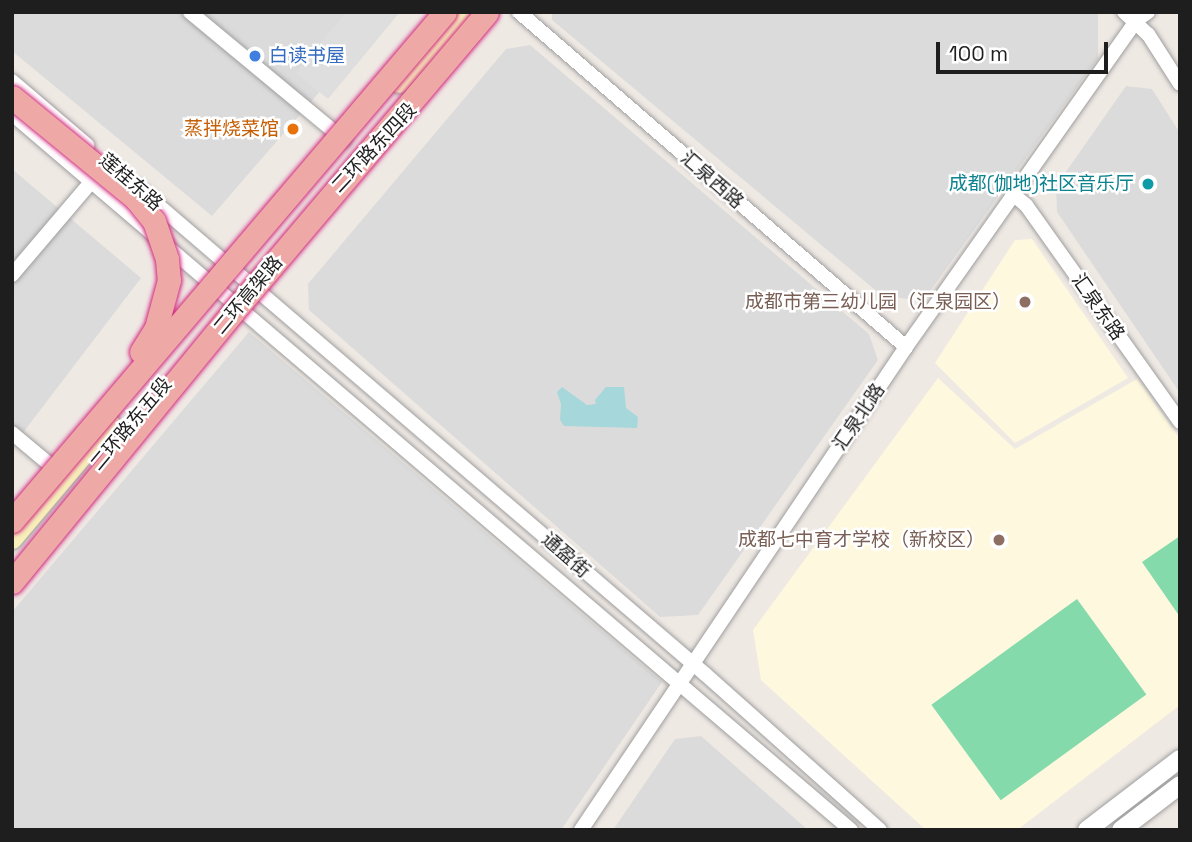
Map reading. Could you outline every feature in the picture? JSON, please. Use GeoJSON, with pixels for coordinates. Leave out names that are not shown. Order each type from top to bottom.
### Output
{"type":"FeatureCollection","features":[{"type":"Feature","properties":{"kind":"highway","name":"二环高架路"},"geometry":{"type":"LineString","coordinates":[[12,521],[445,12]]}},
{"type":"Feature","properties":{"kind":"highway","name":"二环高架路"},"geometry":{"type":"LineString","coordinates":[[12,582],[232,313],[487,12]]}},
{"type":"Feature","properties":{"kind":"highway"},"geometry":{"type":"LineString","coordinates":[[12,97],[136,199],[154,221],[167,259],[169,280],[156,328],[85,436]]}},
{"type":"Feature","properties":{"kind":"main road","name":"二环路东四段"},"geometry":{"type":"LineString","coordinates":[[243,278],[348,143],[460,12]]}},
{"type":"Feature","properties":{"kind":"main road","name":"二环路东四段"},"geometry":{"type":"LineString","coordinates":[[243,278],[498,12]]}},
{"type":"Feature","properties":{"kind":"main road","name":"二环路东五段"},"geometry":{"type":"LineString","coordinates":[[12,539],[243,278]]}},
{"type":"Feature","properties":{"kind":"main road","name":"二环路东五段"},"geometry":{"type":"LineString","coordinates":[[12,565],[227,296]]}},
{"type":"Feature","properties":{"kind":"street"},"geometry":{"type":"LineString","coordinates":[[190,12],[348,143]]}},
{"type":"Feature","properties":{"kind":"street","name":"汇泉西路"},"geometry":{"type":"LineString","coordinates":[[519,12],[906,348]]}},
{"type":"Feature","properties":{"kind":"street","name":"汇泉北路"},"geometry":{"type":"LineString","coordinates":[[581,830],[678,681],[1014,195],[1130,17],[1148,12]]}},
{"type":"Feature","properties":{"kind":"street"},"geometry":{"type":"LineString","coordinates":[[1130,17],[1148,34],[1180,84]]}},
{"type":"Feature","properties":{"kind":"street","name":"莲桂东路"},"geometry":{"type":"LineString","coordinates":[[12,81],[243,278]]}},
{"type":"Feature","properties":{"kind":"street","name":"莲桂东路"},"geometry":{"type":"LineString","coordinates":[[12,114],[227,296]]}},
{"type":"Feature","properties":{"kind":"street"},"geometry":{"type":"LineString","coordinates":[[12,275],[92,181]]}},
{"type":"Feature","properties":{"kind":"street","name":"汇泉东路"},"geometry":{"type":"LineString","coordinates":[[1014,195],[1026,205],[1180,422]]}},
{"type":"Feature","properties":{"kind":"street","name":"通盈街"},"geometry":{"type":"LineString","coordinates":[[243,278],[691,662],[880,830]]}},
{"type":"Feature","properties":{"kind":"street","name":"通盈街"},"geometry":{"type":"LineString","coordinates":[[227,296],[851,830]]}},
{"type":"Feature","properties":{"kind":"street"},"geometry":{"type":"LineString","coordinates":[[12,433],[65,477]]}},
{"type":"Feature","properties":{"kind":"street"},"geometry":{"type":"LineString","coordinates":[[1087,830],[1180,760]]}},
{"type":"Feature","properties":{"kind":"street"},"geometry":{"type":"LineString","coordinates":[[1121,830],[1180,785]]}},
{"type":"Feature","properties":{"kind":"shaded area"},"geometry":{"type":"Polygon","coordinates":[[[12,12],[389,12],[212,216],[12,51],[12,12]]]}},
{"type":"Feature","properties":{"kind":"shaded area"},"geometry":{"type":"Polygon","coordinates":[[[346,12],[400,12],[328,99],[296,73],[346,12]]]}},
{"type":"Feature","properties":{"kind":"shaded area"},"geometry":{"type":"Polygon","coordinates":[[[552,12],[1098,12],[1098,58],[922,302],[880,294],[552,20],[552,12]]]}},
{"type":"Feature","properties":{"kind":"shaded area"},"geometry":{"type":"Polygon","coordinates":[[[530,45],[869,334],[878,360],[698,615],[660,617],[309,310],[308,284],[506,49],[530,45]]]}},
{"type":"Feature","properties":{"kind":"shaded area"},"geometry":{"type":"Polygon","coordinates":[[[1126,86],[1152,89],[1180,133],[1180,393],[1057,212],[1056,186],[1126,86]]]}},
{"type":"Feature","properties":{"kind":"shaded area"},"geometry":{"type":"Polygon","coordinates":[[[12,169],[141,278],[12,447],[12,169]]]}},
{"type":"Feature","properties":{"kind":"shaded area","name":"成都市第三幼儿园（汇泉园区）"},"geometry":{"type":"Polygon","coordinates":[[[1032,239],[1128,378],[1015,443],[935,363],[1015,240],[1032,239]]]}},
{"type":"Feature","properties":{"kind":"shaded area"},"geometry":{"type":"Polygon","coordinates":[[[249,332],[662,682],[561,830],[15,830],[12,826],[12,612],[249,332]]]}},
{"type":"Feature","properties":{"kind":"shaded area","name":"成都七中育才学校（新校区）"},"geometry":{"type":"Polygon","coordinates":[[[938,378],[1015,449],[1137,379],[1180,439],[1180,705],[1017,830],[926,830],[761,680],[753,630],[938,378]]]}},
{"type":"Feature","properties":{"kind":"shaded area"},"geometry":{"type":"Polygon","coordinates":[[[701,736],[808,830],[613,830],[675,739],[701,736]]]}},
{"type":"Feature","properties":{"kind":"green space"},"geometry":{"type":"Polygon","coordinates":[[[1180,536],[1180,617],[1142,562],[1180,536]]]}},
{"type":"Feature","properties":{"kind":"green space"},"geometry":{"type":"Polygon","coordinates":[[[1077,599],[1146,694],[1001,800],[931,705],[1077,599]]]}},
{"type":"Feature","properties":{"kind":"water"},"geometry":{"type":"Polygon","coordinates":[[[562,387],[587,405],[596,404],[595,400],[606,387],[624,387],[626,408],[638,417],[637,428],[564,426],[560,420],[561,404],[557,392],[562,387]]]}},
{"type":"Feature","properties":{"kind":"place","name":"白读书屋"},"geometry":{"type":"Point","coordinates":[255,56]}},
{"type":"Feature","properties":{"kind":"place","name":"蒸拌烧菜馆"},"geometry":{"type":"Point","coordinates":[293,129]}},
{"type":"Feature","properties":{"kind":"place","name":"成都(伽地)社区音乐厅"},"geometry":{"type":"Point","coordinates":[1148,184]}},
{"type":"Feature","properties":{"kind":"place","name":"成都市第三幼儿园（汇泉园区）"},"geometry":{"type":"Point","coordinates":[1025,302]}},
{"type":"Feature","properties":{"kind":"place","name":"成都七中育才学校（新校区）"},"geometry":{"type":"Point","coordinates":[999,540]}}]}
